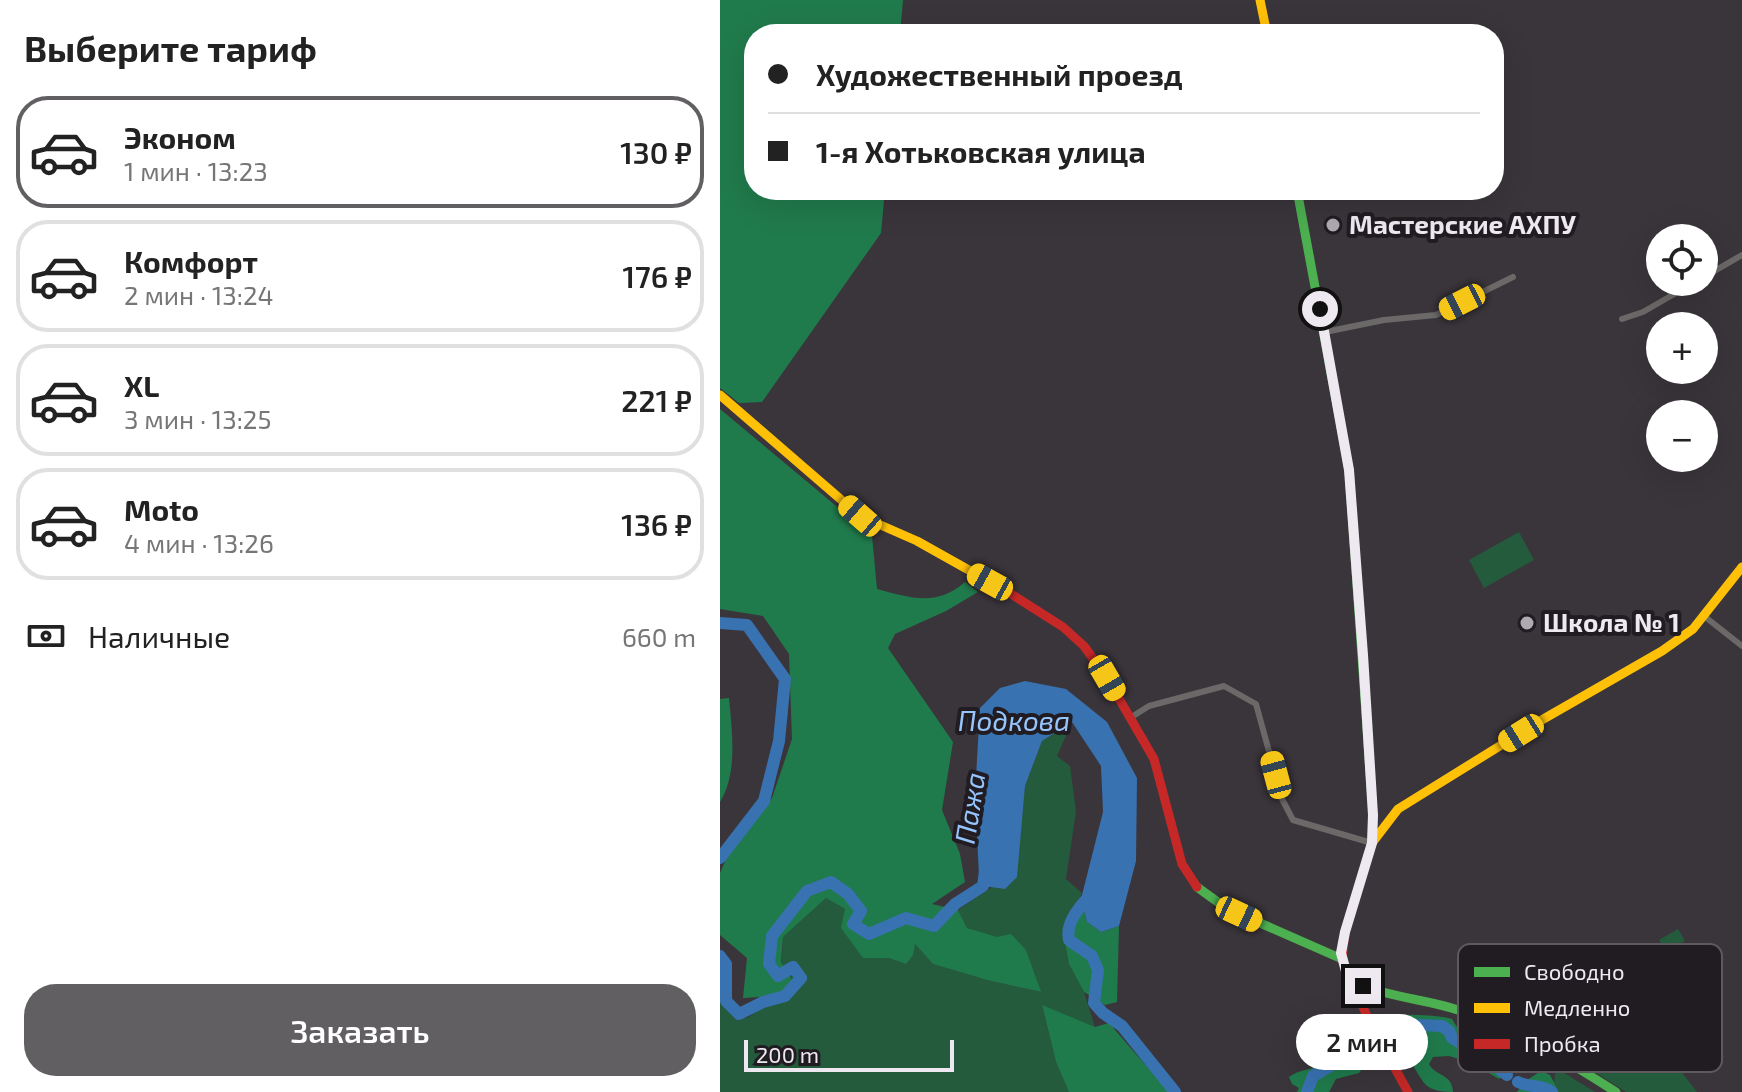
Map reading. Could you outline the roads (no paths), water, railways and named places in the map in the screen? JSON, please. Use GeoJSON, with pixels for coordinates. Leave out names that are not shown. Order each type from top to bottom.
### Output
{"type":"FeatureCollection","features":[{"type":"Feature","properties":{"kind":"street"},"geometry":{"type":"LineString","coordinates":[[1260,0],[1265,24]]}},
{"type":"Feature","properties":{"kind":"street"},"geometry":{"type":"LineString","coordinates":[[1299,200],[1349,470],[1373,815],[1372,843],[1345,932],[1342,959],[1370,1023],[1408,1092]]}},
{"type":"Feature","properties":{"kind":"street"},"geometry":{"type":"LineString","coordinates":[[1718,269],[1742,255]]}},
{"type":"Feature","properties":{"kind":"street"},"geometry":{"type":"LineString","coordinates":[[1325,332],[1384,320],[1436,315],[1513,277]]}},
{"type":"Feature","properties":{"kind":"street"},"geometry":{"type":"LineString","coordinates":[[1622,319],[1643,312],[1671,296]]}},
{"type":"Feature","properties":{"kind":"street"},"geometry":{"type":"LineString","coordinates":[[720,395],[860,516],[917,541],[1038,609],[1084,646],[1107,678],[1154,759],[1179,857],[1199,890],[1226,908],[1342,959]]}},
{"type":"Feature","properties":{"kind":"street"},"geometry":{"type":"LineString","coordinates":[[1372,843],[1398,809],[1540,721],[1662,651],[1693,629],[1742,567]]}},
{"type":"Feature","properties":{"kind":"street"},"geometry":{"type":"LineString","coordinates":[[1704,616],[1742,646]]}},
{"type":"Feature","properties":{"kind":"street"},"geometry":{"type":"LineString","coordinates":[[1130,718],[1149,706],[1224,686],[1256,704],[1282,799],[1293,820],[1372,843]]}},
{"type":"Feature","properties":{"kind":"street"},"geometry":{"type":"LineString","coordinates":[[1350,978],[1359,985],[1458,1011]]}},
{"type":"Feature","properties":{"kind":"street"},"geometry":{"type":"LineString","coordinates":[[1370,1023],[1371,999],[1380,991]]}},
{"type":"Feature","properties":{"kind":"street"},"geometry":{"type":"LineString","coordinates":[[1583,1072],[1616,1092]]}},
{"type":"Feature","properties":{"kind":"water","name":"Подкова"},"geometry":{"type":"Polygon","coordinates":[[[1025,681],[1066,689],[1107,722],[1137,778],[1136,861],[1119,926],[1101,932],[1087,922],[1081,899],[1103,812],[1101,766],[1072,722],[1042,741],[1025,786],[1017,877],[1005,889],[983,886],[979,876],[975,794],[980,708],[1000,688],[1025,681]]]}},
{"type":"Feature","properties":{"kind":"waterway","name":"Пажа"},"geometry":{"type":"LineString","coordinates":[[720,623],[747,625],[785,679],[779,741],[764,801],[720,858]]}},
{"type":"Feature","properties":{"kind":"waterway","name":"Пажа"},"geometry":{"type":"LineString","coordinates":[[720,956],[726,964],[726,1001],[739,1014],[763,1002],[785,996],[801,978],[793,967],[778,976],[769,964],[772,936],[807,891],[831,882],[848,894],[861,911],[853,924],[869,934],[906,918],[934,926],[955,904],[983,886],[985,871]]}},
{"type":"Feature","properties":{"kind":"waterway","name":"Пажа"},"geometry":{"type":"LineString","coordinates":[[1091,894],[1074,915],[1068,933],[1069,940],[1092,956],[1098,970],[1094,1003],[1122,1026],[1175,1092]]}},
{"type":"Feature","properties":{"kind":"waterway","name":"Пажа"},"geometry":{"type":"LineString","coordinates":[[1307,1092],[1313,1076],[1347,1056],[1363,1040],[1392,1027],[1442,1026],[1458,1041]]}},
{"type":"Feature","properties":{"kind":"waterway","name":"Пажа"},"geometry":{"type":"LineString","coordinates":[[1503,1072],[1507,1075]]}},
{"type":"Feature","properties":{"kind":"waterway","name":"Пажа"},"geometry":{"type":"LineString","coordinates":[[1518,1082],[1552,1092]]}},
{"type":"Feature","properties":{"kind":"place","name":"Мастерские АХПУ"},"geometry":{"type":"Point","coordinates":[1333,225]}},
{"type":"Feature","properties":{"kind":"place","name":"Школа № 1"},"geometry":{"type":"Point","coordinates":[1527,623]}}]}
